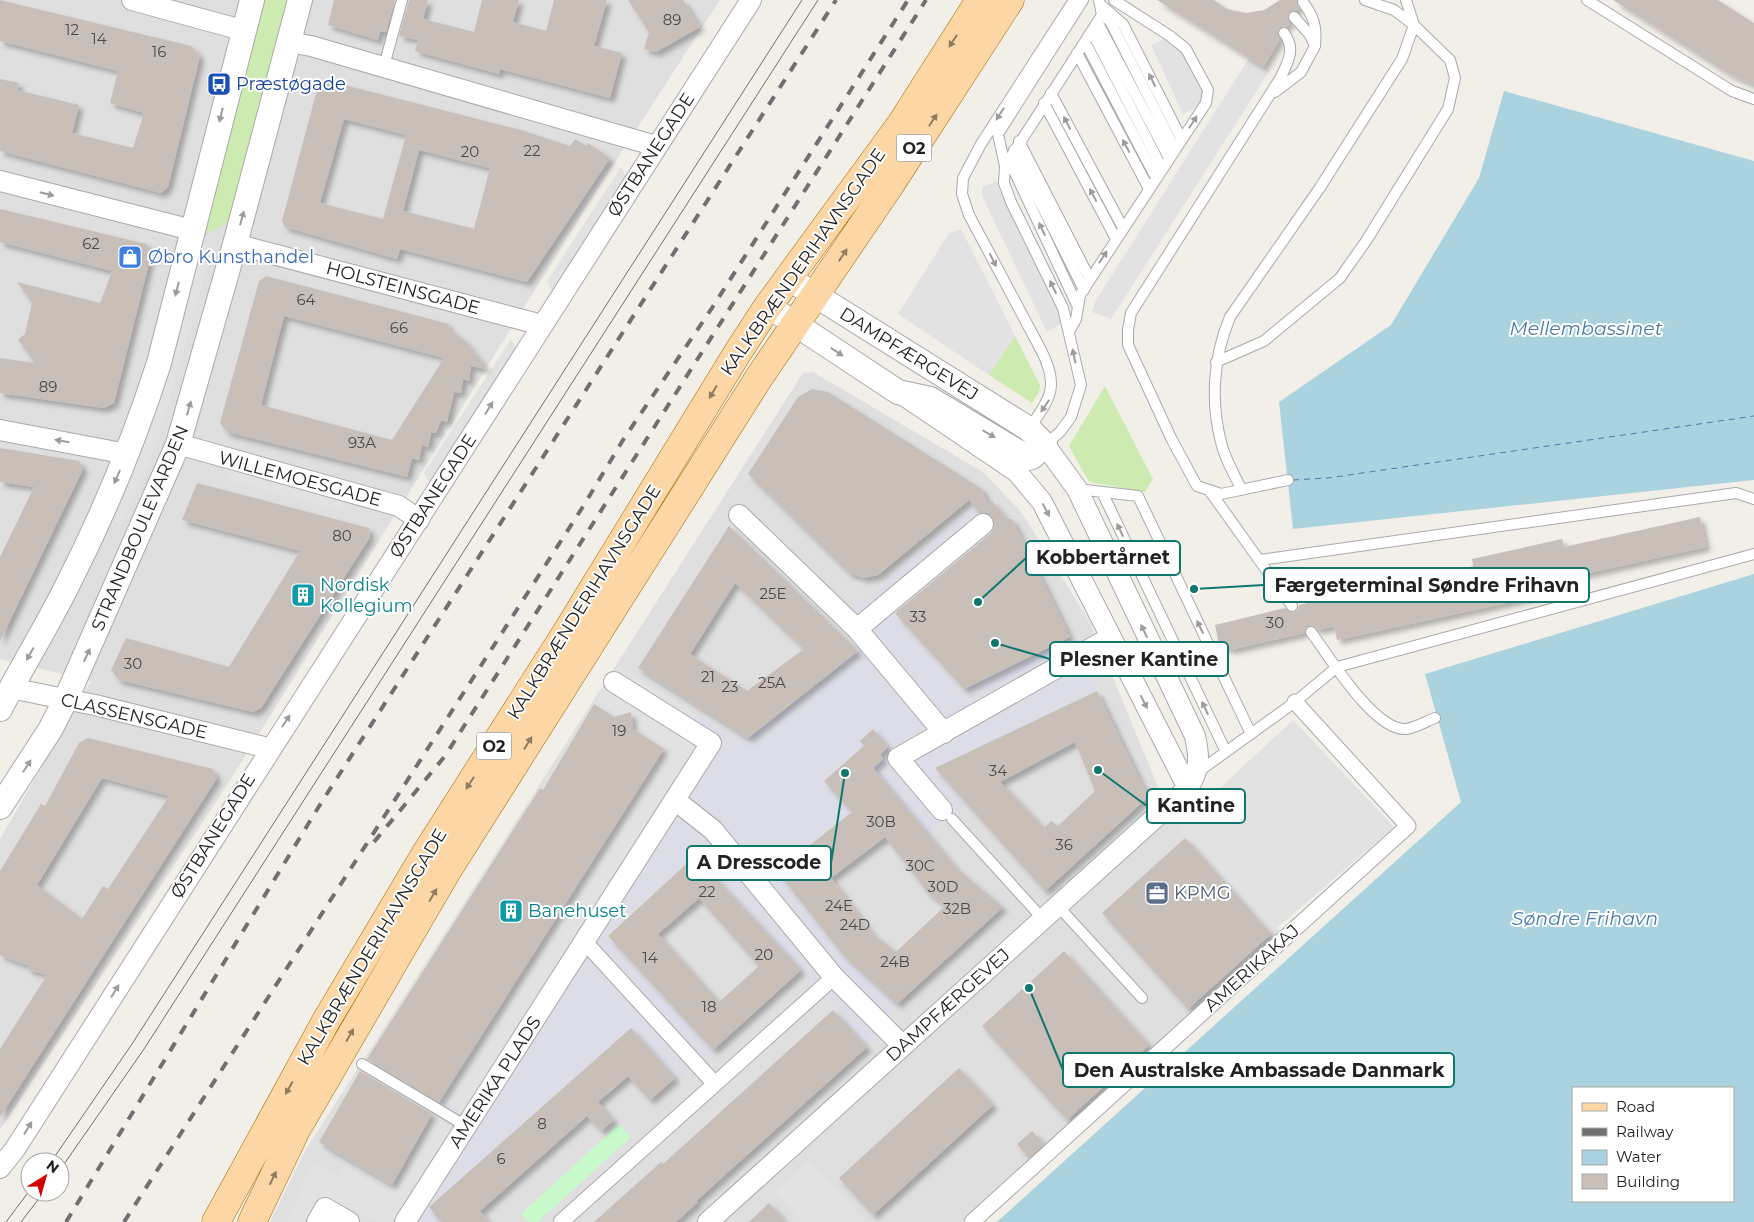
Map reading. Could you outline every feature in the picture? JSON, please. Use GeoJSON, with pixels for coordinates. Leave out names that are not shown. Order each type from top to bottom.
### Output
{"type":"FeatureCollection","features":[{"type":"Feature","properties":{"kind":"main road","name":"KALKBRÆNDERIHAVNSGADE"},"geometry":{"type":"LineString","coordinates":[[216,1222],[326,1020],[426,853],[566,632],[768,306],[900,124],[980,0]]}},
{"type":"Feature","properties":{"kind":"main road","name":"KALKBRÆNDERIHAVNSGADE"},"geometry":{"type":"LineString","coordinates":[[252,1222],[296,1130],[447,871],[760,376],[797,325],[1010,0]]}},
{"type":"Feature","properties":{"kind":"street"},"geometry":{"type":"LineString","coordinates":[[132,0],[242,30]]}},
{"type":"Feature","properties":{"kind":"street"},"geometry":{"type":"LineString","coordinates":[[3,694],[70,581],[127,454],[158,363],[242,30],[252,0]]}},
{"type":"Feature","properties":{"kind":"street","name":"STRANDBOULEVARDEN"},"geometry":{"type":"LineString","coordinates":[[0,807],[50,730],[66,699],[178,444],[235,244],[300,0]]}},
{"type":"Feature","properties":{"kind":"street","name":"ØSTBANEGADE"},"geometry":{"type":"LineString","coordinates":[[0,1168],[20,1140],[268,748],[418,520],[749,1]]}},
{"type":"Feature","properties":{"kind":"street"},"geometry":{"type":"LineString","coordinates":[[289,42],[311,46],[384,66],[656,146]]}},
{"type":"Feature","properties":{"kind":"street"},"geometry":{"type":"LineString","coordinates":[[0,182],[192,230]]}},
{"type":"Feature","properties":{"kind":"street","name":"HOLSTEINSGADE"},"geometry":{"type":"LineString","coordinates":[[235,244],[542,325]]}},
{"type":"Feature","properties":{"kind":"street","name":"DAMPFÆRGEVEJ"},"geometry":{"type":"LineString","coordinates":[[708,1222],[1193,780],[1199,754],[1194,736],[1077,489],[1037,437],[788,278]]}},
{"type":"Feature","properties":{"kind":"street","name":"DAMPFÆRGEVEJ"},"geometry":{"type":"LineString","coordinates":[[768,306],[898,392],[930,399],[1008,456],[1017,472],[1042,502],[1111,637],[1193,780]]}},
{"type":"Feature","properties":{"kind":"street"},"geometry":{"type":"LineString","coordinates":[[0,430],[127,454]]}},
{"type":"Feature","properties":{"kind":"street","name":"DAMPFÆRGEVEJ"},"geometry":{"type":"LineString","coordinates":[[1008,456],[1032,458],[1037,437]]}},
{"type":"Feature","properties":{"kind":"street","name":"WILLEMOESGADE"},"geometry":{"type":"LineString","coordinates":[[178,444],[399,506],[418,520]]}},
{"type":"Feature","properties":{"kind":"street"},"geometry":{"type":"LineString","coordinates":[[739,515],[857,629],[944,733]]}},
{"type":"Feature","properties":{"kind":"street"},"geometry":{"type":"LineString","coordinates":[[857,629],[983,524]]}},
{"type":"Feature","properties":{"kind":"street"},"geometry":{"type":"LineString","coordinates":[[947,814],[898,758],[1111,637]]}},
{"type":"Feature","properties":{"kind":"street","name":"AMERIKA PLADS"},"geometry":{"type":"LineString","coordinates":[[405,1222],[711,743],[614,682]]}},
{"type":"Feature","properties":{"kind":"street","name":"CLASSENSGADE"},"geometry":{"type":"LineString","coordinates":[[3,694],[66,699],[268,748]]}},
{"type":"Feature","properties":{"kind":"street","name":"AMERIKAKAJ"},"geometry":{"type":"LineString","coordinates":[[972,1222],[1408,826],[1295,702]]}},
{"type":"Feature","properties":{"kind":"street"},"geometry":{"type":"LineString","coordinates":[[675,800],[713,830],[834,977],[903,1046]]}},
{"type":"Feature","properties":{"kind":"street"},"geometry":{"type":"LineString","coordinates":[[584,941],[715,1084]]}},
{"type":"Feature","properties":{"kind":"street"},"geometry":{"type":"LineString","coordinates":[[561,1222],[834,977]]}},
{"type":"Feature","properties":{"kind":"street"},"geometry":{"type":"LineString","coordinates":[[317,1222],[326,1208],[349,1222]]}},
{"type":"Feature","properties":{"kind":"lane"},"geometry":{"type":"LineString","coordinates":[[384,66],[402,0]]}},
{"type":"Feature","properties":{"kind":"lane"},"geometry":{"type":"LineString","coordinates":[[1037,437],[1053,386],[1050,373],[1041,350],[969,215],[962,194],[963,178],[981,144],[1074,0]]}},
{"type":"Feature","properties":{"kind":"lane"},"geometry":{"type":"LineString","coordinates":[[1083,0],[998,134],[1090,279]]}},
{"type":"Feature","properties":{"kind":"lane"},"geometry":{"type":"LineString","coordinates":[[1069,332],[1076,319],[1077,305],[1090,279],[1206,103],[1208,90],[1186,49],[1170,36],[1114,0]]}},
{"type":"Feature","properties":{"kind":"lane"},"geometry":{"type":"LineString","coordinates":[[1216,362],[1264,341],[1340,278],[1366,241],[1448,109],[1455,78],[1450,60],[1394,10],[1365,0]]}},
{"type":"Feature","properties":{"kind":"lane"},"geometry":{"type":"LineString","coordinates":[[1241,489],[1222,448],[1214,400],[1216,362],[1221,338],[1230,317],[1373,107],[1402,60],[1414,26],[1406,0]]}},
{"type":"Feature","properties":{"kind":"lane"},"geometry":{"type":"LineString","coordinates":[[1587,0],[1732,91],[1754,99]]}},
{"type":"Feature","properties":{"kind":"lane"},"geometry":{"type":"LineString","coordinates":[[1267,99],[1301,72],[1315,46],[1317,30],[1315,20],[1303,2]]}},
{"type":"Feature","properties":{"kind":"lane"},"geometry":{"type":"LineString","coordinates":[[1037,437],[1060,432],[1071,417],[1078,401],[1081,385],[1063,308],[1011,202],[1004,183],[1011,154],[1092,32],[1100,11]]}},
{"type":"Feature","properties":{"kind":"lane"},"geometry":{"type":"LineString","coordinates":[[1100,11],[1124,24],[1182,140]]}},
{"type":"Feature","properties":{"kind":"lane"},"geometry":{"type":"LineString","coordinates":[[1100,11],[1110,21],[1175,149]]}},
{"type":"Feature","properties":{"kind":"lane"},"geometry":{"type":"LineString","coordinates":[[1100,11],[1169,158]]}},
{"type":"Feature","properties":{"kind":"lane"},"geometry":{"type":"LineString","coordinates":[[1294,17],[1310,35],[1315,46]]}},
{"type":"Feature","properties":{"kind":"lane"},"geometry":{"type":"LineString","coordinates":[[1092,32],[1162,168]]}},
{"type":"Feature","properties":{"kind":"lane"},"geometry":{"type":"LineString","coordinates":[[1284,33],[1289,39],[1291,48],[1281,78],[1131,313],[1128,345],[1172,440],[1197,486],[1221,494],[1288,480]]}},
{"type":"Feature","properties":{"kind":"lane"},"geometry":{"type":"LineString","coordinates":[[1085,42],[1156,178]]}},
{"type":"Feature","properties":{"kind":"lane"},"geometry":{"type":"LineString","coordinates":[[1077,53],[1149,189]]}},
{"type":"Feature","properties":{"kind":"lane"},"geometry":{"type":"LineString","coordinates":[[1051,93],[1123,228]]}},
{"type":"Feature","properties":{"kind":"lane"},"geometry":{"type":"LineString","coordinates":[[1044,103],[1116,238]]}},
{"type":"Feature","properties":{"kind":"lane"},"geometry":{"type":"LineString","coordinates":[[1011,154],[1084,290]]}},
{"type":"Feature","properties":{"kind":"lane"},"geometry":{"type":"LineString","coordinates":[[1011,154],[1077,305]]}},
{"type":"Feature","properties":{"kind":"lane"},"geometry":{"type":"LineString","coordinates":[[1077,489],[1138,496],[1251,734]]}},
{"type":"Feature","properties":{"kind":"lane"},"geometry":{"type":"LineString","coordinates":[[1209,490],[1292,606]]}},
{"type":"Feature","properties":{"kind":"lane"},"geometry":{"type":"LineString","coordinates":[[1102,492],[1226,752]]}},
{"type":"Feature","properties":{"kind":"lane"},"geometry":{"type":"LineString","coordinates":[[1260,560],[1736,493],[1754,499]]}},
{"type":"Feature","properties":{"kind":"lane"},"geometry":{"type":"LineString","coordinates":[[1193,780],[1226,752],[1295,702],[1337,667],[1754,554]]}},
{"type":"Feature","properties":{"kind":"lane"},"geometry":{"type":"LineString","coordinates":[[1311,632],[1367,707],[1384,723],[1406,729],[1435,718]]}},
{"type":"Feature","properties":{"kind":"lane"},"geometry":{"type":"LineString","coordinates":[[947,814],[1142,998]]}},
{"type":"Feature","properties":{"kind":"lane"},"geometry":{"type":"LineString","coordinates":[[362,1064],[466,1126]]}},
{"type":"Feature","properties":{"kind":"shaded area"},"geometry":{"type":"Polygon","coordinates":[[[0,0],[720,0],[599,187],[229,782],[0,1130],[0,839],[91,681],[0,659],[0,0]]]}},
{"type":"Feature","properties":{"kind":"shaded area"},"geometry":{"type":"Polygon","coordinates":[[[1170,36],[1186,49],[1208,90],[1206,103],[1183,114],[1151,45],[1170,36]]]}},
{"type":"Feature","properties":{"kind":"shaded area"},"geometry":{"type":"Polygon","coordinates":[[[1249,58],[1270,70],[1111,319],[1092,312],[1095,302],[1249,58]]]}},
{"type":"Feature","properties":{"kind":"shaded area"},"geometry":{"type":"Polygon","coordinates":[[[621,167],[628,180],[554,297],[547,281],[621,167]]]}},
{"type":"Feature","properties":{"kind":"shaded area"},"geometry":{"type":"Polygon","coordinates":[[[999,181],[1066,321],[1047,332],[982,196],[983,186],[999,181]]]}},
{"type":"Feature","properties":{"kind":"shaded area"},"geometry":{"type":"Polygon","coordinates":[[[961,229],[1015,336],[989,375],[898,314],[949,233],[961,229]]]}},
{"type":"Feature","properties":{"kind":"shaded area"},"geometry":{"type":"Polygon","coordinates":[[[202,241],[210,253],[158,439],[120,528],[113,514],[147,439],[202,241]]]}},
{"type":"Feature","properties":{"kind":"shaded area"},"geometry":{"type":"Polygon","coordinates":[[[511,339],[519,352],[430,484],[424,473],[511,339]]]}},
{"type":"Feature","properties":{"kind":"shaded area"},"geometry":{"type":"Polygon","coordinates":[[[813,372],[983,472],[1021,512],[1090,622],[1161,794],[1291,944],[978,1222],[270,1222],[305,1151],[803,373],[813,372]]]}},
{"type":"Feature","properties":{"kind":"shaded area"},"geometry":{"type":"Polygon","coordinates":[[[230,466],[337,495],[345,509],[336,509],[230,480],[224,468],[230,466]]]}},
{"type":"Feature","properties":{"kind":"shaded area"},"geometry":{"type":"Polygon","coordinates":[[[987,494],[1008,520],[894,611],[895,616],[961,690],[1066,639],[1097,691],[936,768],[965,805],[929,835],[887,785],[777,870],[844,956],[897,1004],[867,1047],[801,970],[695,856],[605,936],[713,1050],[675,1078],[631,1028],[429,1207],[441,1222],[401,1222],[457,1131],[434,1116],[441,1099],[469,1117],[707,743],[688,730],[697,715],[725,732],[748,738],[858,651],[852,611],[987,494]]]}},
{"type":"Feature","properties":{"kind":"shaded area"},"geometry":{"type":"Polygon","coordinates":[[[618,665],[697,715],[688,730],[707,743],[469,1117],[441,1099],[664,749],[594,704],[618,665]]]}},
{"type":"Feature","properties":{"kind":"shaded area"},"geometry":{"type":"Polygon","coordinates":[[[1293,720],[1394,827],[1270,934],[1178,827],[1293,720]]]}},
{"type":"Feature","properties":{"kind":"shaded area"},"geometry":{"type":"Polygon","coordinates":[[[434,1116],[458,1131],[401,1222],[379,1222],[329,1199],[312,1222],[287,1222],[313,1162],[339,1177],[345,1166],[390,1192],[434,1116]]]}},
{"type":"Feature","properties":{"kind":"shaded area"},"geometry":{"type":"Polygon","coordinates":[[[809,1161],[865,1222],[803,1222],[775,1192],[809,1161]]]}},
{"type":"Feature","properties":{"kind":"green space"},"geometry":{"type":"Polygon","coordinates":[[[261,0],[293,0],[235,218],[207,234],[199,231],[261,0]]]}},
{"type":"Feature","properties":{"kind":"green space"},"geometry":{"type":"Polygon","coordinates":[[[1015,336],[1040,385],[1039,392],[1032,403],[989,375],[1015,336]]]}},
{"type":"Feature","properties":{"kind":"green space"},"geometry":{"type":"Polygon","coordinates":[[[1105,386],[1153,479],[1145,492],[1089,482],[1069,446],[1105,386]]]}},
{"type":"Feature","properties":{"kind":"green space"},"geometry":{"type":"Polygon","coordinates":[[[619,1124],[631,1137],[538,1222],[529,1222],[521,1214],[619,1124]]]}},
{"type":"Feature","properties":{"kind":"water","name":"Mellembassinet"},"geometry":{"type":"Polygon","coordinates":[[[1504,91],[1754,161],[1754,480],[1293,529],[1279,402],[1391,325],[1479,178],[1504,91]]]}},
{"type":"Feature","properties":{"kind":"water","name":"Søndre Frihavn"},"geometry":{"type":"Polygon","coordinates":[[[1754,574],[1754,1222],[997,1222],[1461,802],[1425,674],[1754,574]]]}},
{"type":"Feature","properties":{"kind":"building"},"geometry":{"type":"Polygon","coordinates":[[[0,0],[191,46],[200,56],[168,187],[161,193],[0,151],[0,79],[19,83],[17,90],[79,105],[72,133],[133,148],[144,113],[110,103],[118,71],[0,41],[0,0]]]}},
{"type":"Feature","properties":{"kind":"building"},"geometry":{"type":"Polygon","coordinates":[[[334,0],[395,0],[386,32],[380,31],[378,40],[328,25],[334,0]]]}},
{"type":"Feature","properties":{"kind":"building"},"geometry":{"type":"Polygon","coordinates":[[[409,0],[428,0],[423,19],[474,32],[482,0],[519,0],[513,22],[546,31],[554,0],[607,0],[594,46],[622,53],[610,98],[500,69],[499,74],[415,51],[418,40],[399,36],[409,0]]]}},
{"type":"Feature","properties":{"kind":"building"},"geometry":{"type":"Polygon","coordinates":[[[628,0],[683,0],[700,27],[656,52],[644,49],[649,32],[628,0]]]}},
{"type":"Feature","properties":{"kind":"building"},"geometry":{"type":"Polygon","coordinates":[[[1157,0],[1214,0],[1227,9],[1246,13],[1264,10],[1280,0],[1297,0],[1299,9],[1288,14],[1290,23],[1287,27],[1283,26],[1278,29],[1280,39],[1263,67],[1157,0]]]}},
{"type":"Feature","properties":{"kind":"building"},"geometry":{"type":"Polygon","coordinates":[[[1613,0],[1718,0],[1754,23],[1754,85],[1729,74],[1613,0]]]}},
{"type":"Feature","properties":{"kind":"building"},"geometry":{"type":"Polygon","coordinates":[[[325,80],[521,130],[570,146],[575,139],[586,146],[588,143],[610,158],[527,282],[400,249],[397,259],[285,227],[282,221],[318,86],[325,80]],[[344,119],[320,203],[383,219],[406,135],[344,119]],[[419,150],[403,211],[474,229],[490,168],[419,150]]]}},
{"type":"Feature","properties":{"kind":"building"},"geometry":{"type":"Polygon","coordinates":[[[0,209],[147,244],[151,255],[114,403],[104,408],[0,393],[0,358],[35,363],[18,340],[25,334],[32,303],[17,282],[100,303],[112,271],[0,242],[0,209]]]}},
{"type":"Feature","properties":{"kind":"building"},"geometry":{"type":"Polygon","coordinates":[[[266,276],[449,324],[448,328],[464,340],[487,369],[471,366],[469,381],[463,379],[461,393],[454,392],[447,422],[441,420],[436,433],[431,433],[428,447],[422,445],[419,460],[412,458],[407,477],[227,432],[220,423],[259,281],[266,276]],[[284,316],[261,405],[392,440],[444,358],[284,316]]]}},
{"type":"Feature","properties":{"kind":"building"},"geometry":{"type":"Polygon","coordinates":[[[812,389],[828,392],[982,489],[988,504],[992,501],[1006,519],[1012,519],[1070,637],[964,689],[895,613],[991,533],[994,528],[992,517],[987,513],[979,513],[969,500],[878,575],[864,578],[849,573],[748,474],[798,397],[812,389]]]}},
{"type":"Feature","properties":{"kind":"building"},"geometry":{"type":"Polygon","coordinates":[[[0,448],[79,461],[83,469],[0,641],[0,557],[34,487],[0,482],[0,448]]]}},
{"type":"Feature","properties":{"kind":"building","name":"Nordisk Kollegium"},"geometry":{"type":"Polygon","coordinates":[[[197,483],[369,528],[370,537],[261,708],[253,712],[119,680],[111,670],[126,638],[229,667],[300,551],[182,520],[197,483]]]}},
{"type":"Feature","properties":{"kind":"building"},"geometry":{"type":"Polygon","coordinates":[[[1700,517],[1706,547],[1553,581],[1556,592],[1337,640],[1334,626],[1318,630],[1311,625],[1305,629],[1304,633],[1229,650],[1229,647],[1220,649],[1215,625],[1285,608],[1293,613],[1298,609],[1299,605],[1321,600],[1319,588],[1417,567],[1419,578],[1473,566],[1472,559],[1562,539],[1564,547],[1700,517]]]}},
{"type":"Feature","properties":{"kind":"building"},"geometry":{"type":"Polygon","coordinates":[[[729,526],[858,651],[748,738],[638,668],[729,526]],[[735,583],[690,654],[747,691],[804,649],[735,583]]]}},
{"type":"Feature","properties":{"kind":"building"},"geometry":{"type":"Polygon","coordinates":[[[1097,691],[1148,797],[1045,891],[935,768],[1097,691]],[[1075,742],[1000,782],[1044,828],[1051,821],[1058,826],[1095,791],[1075,742]]]}},
{"type":"Feature","properties":{"kind":"building","name":"Banehuset"},"geometry":{"type":"Polygon","coordinates":[[[594,704],[614,717],[631,712],[633,729],[664,749],[439,1102],[367,1059],[540,788],[543,790],[594,704]]]}},
{"type":"Feature","properties":{"kind":"building"},"geometry":{"type":"Polygon","coordinates":[[[873,729],[888,747],[880,755],[883,759],[873,768],[957,869],[1003,907],[897,1004],[844,956],[777,871],[852,812],[824,781],[864,746],[860,741],[873,729]],[[885,837],[831,878],[873,934],[896,952],[945,906],[929,894],[885,837]]]}},
{"type":"Feature","properties":{"kind":"building"},"geometry":{"type":"Polygon","coordinates":[[[88,738],[213,769],[217,778],[0,1117],[0,1049],[47,975],[27,969],[29,966],[0,955],[0,871],[41,804],[45,806],[79,743],[88,738]],[[102,778],[37,885],[82,919],[103,886],[108,889],[169,796],[102,778]]]}},
{"type":"Feature","properties":{"kind":"building"},"geometry":{"type":"Polygon","coordinates":[[[1185,838],[1271,934],[1188,1009],[1102,913],[1185,838]]]}},
{"type":"Feature","properties":{"kind":"building"},"geometry":{"type":"Polygon","coordinates":[[[695,856],[801,970],[713,1050],[608,936],[695,856]],[[699,898],[658,934],[719,1002],[759,966],[699,898]]]}},
{"type":"Feature","properties":{"kind":"building"},"geometry":{"type":"Polygon","coordinates":[[[1064,951],[1149,1045],[1067,1120],[982,1026],[1064,951]]]}},
{"type":"Feature","properties":{"kind":"building"},"geometry":{"type":"Polygon","coordinates":[[[833,1010],[867,1047],[696,1201],[698,1202],[676,1222],[594,1222],[661,1162],[663,1164],[833,1010]]]}},
{"type":"Feature","properties":{"kind":"building"},"geometry":{"type":"Polygon","coordinates":[[[631,1028],[675,1078],[650,1100],[628,1076],[598,1102],[614,1120],[601,1131],[587,1116],[480,1211],[490,1222],[441,1222],[429,1207],[631,1028]]]}},
{"type":"Feature","properties":{"kind":"building"},"geometry":{"type":"Polygon","coordinates":[[[959,1068],[993,1105],[873,1215],[839,1178],[959,1068]]]}},
{"type":"Feature","properties":{"kind":"building"},"geometry":{"type":"Polygon","coordinates":[[[360,1071],[432,1114],[392,1185],[319,1142],[360,1071]]]}},
{"type":"Feature","properties":{"kind":"building"},"geometry":{"type":"Polygon","coordinates":[[[1032,1131],[1044,1144],[1029,1158],[1017,1144],[1032,1131]]]}},
{"type":"Feature","properties":{"kind":"building"},"geometry":{"type":"Polygon","coordinates":[[[769,1203],[786,1222],[749,1222],[769,1203]]]}},
{"type":"Feature","properties":{"kind":"ferry route"},"geometry":{"type":"LineString","coordinates":[[1293,480],[1328,478],[1754,416]]}},
{"type":"Feature","properties":{"kind":"tram line"},"geometry":{"type":"LineString","coordinates":[[58,1152],[132,1044],[802,0]]}},
{"type":"Feature","properties":{"kind":"tram line"},"geometry":{"type":"LineString","coordinates":[[70,1156],[144,1049],[818,0]]}},
{"type":"Feature","properties":{"kind":"tram line"},"geometry":{"type":"LineString","coordinates":[[6,1222],[21,1202]]}},
{"type":"Feature","properties":{"kind":"tram line"},"geometry":{"type":"LineString","coordinates":[[21,1222],[36,1202]]}},
{"type":"Feature","properties":{"kind":"railway"},"geometry":{"type":"LineString","coordinates":[[66,1222],[321,803],[836,0]]}},
{"type":"Feature","properties":{"kind":"railway"},"geometry":{"type":"LineString","coordinates":[[124,1222],[584,505],[623,440],[712,308],[908,0]]}},
{"type":"Feature","properties":{"kind":"railway"},"geometry":{"type":"LineString","coordinates":[[374,842],[445,756],[926,0]]}},
{"type":"Feature","properties":{"kind":"place","name":"Præstøgade"},"geometry":{"type":"Point","coordinates":[219,84]}},
{"type":"Feature","properties":{"kind":"place","name":"Øbro Kunsthandel"},"geometry":{"type":"Point","coordinates":[130,257]}},
{"type":"Feature","properties":{"kind":"place","name":"Færgeterminal Søndre Frihavn"},"geometry":{"type":"Point","coordinates":[1194,589]}},
{"type":"Feature","properties":{"kind":"place","name":"Nordisk Kollegium"},"geometry":{"type":"Point","coordinates":[303,595]}},
{"type":"Feature","properties":{"kind":"place","name":"Kobbertårnet"},"geometry":{"type":"Point","coordinates":[978,602]}},
{"type":"Feature","properties":{"kind":"place","name":"Plesner Kantine"},"geometry":{"type":"Point","coordinates":[995,643]}},
{"type":"Feature","properties":{"kind":"place","name":"Kantine"},"geometry":{"type":"Point","coordinates":[1098,770]}},
{"type":"Feature","properties":{"kind":"place","name":"A Dresscode"},"geometry":{"type":"Point","coordinates":[845,773]}},
{"type":"Feature","properties":{"kind":"place","name":"KPMG"},"geometry":{"type":"Point","coordinates":[1157,893]}},
{"type":"Feature","properties":{"kind":"place","name":"Banehuset"},"geometry":{"type":"Point","coordinates":[511,911]}},
{"type":"Feature","properties":{"kind":"place","name":"Den Australske Ambassade Danmark"},"geometry":{"type":"Point","coordinates":[1029,988]}}]}
